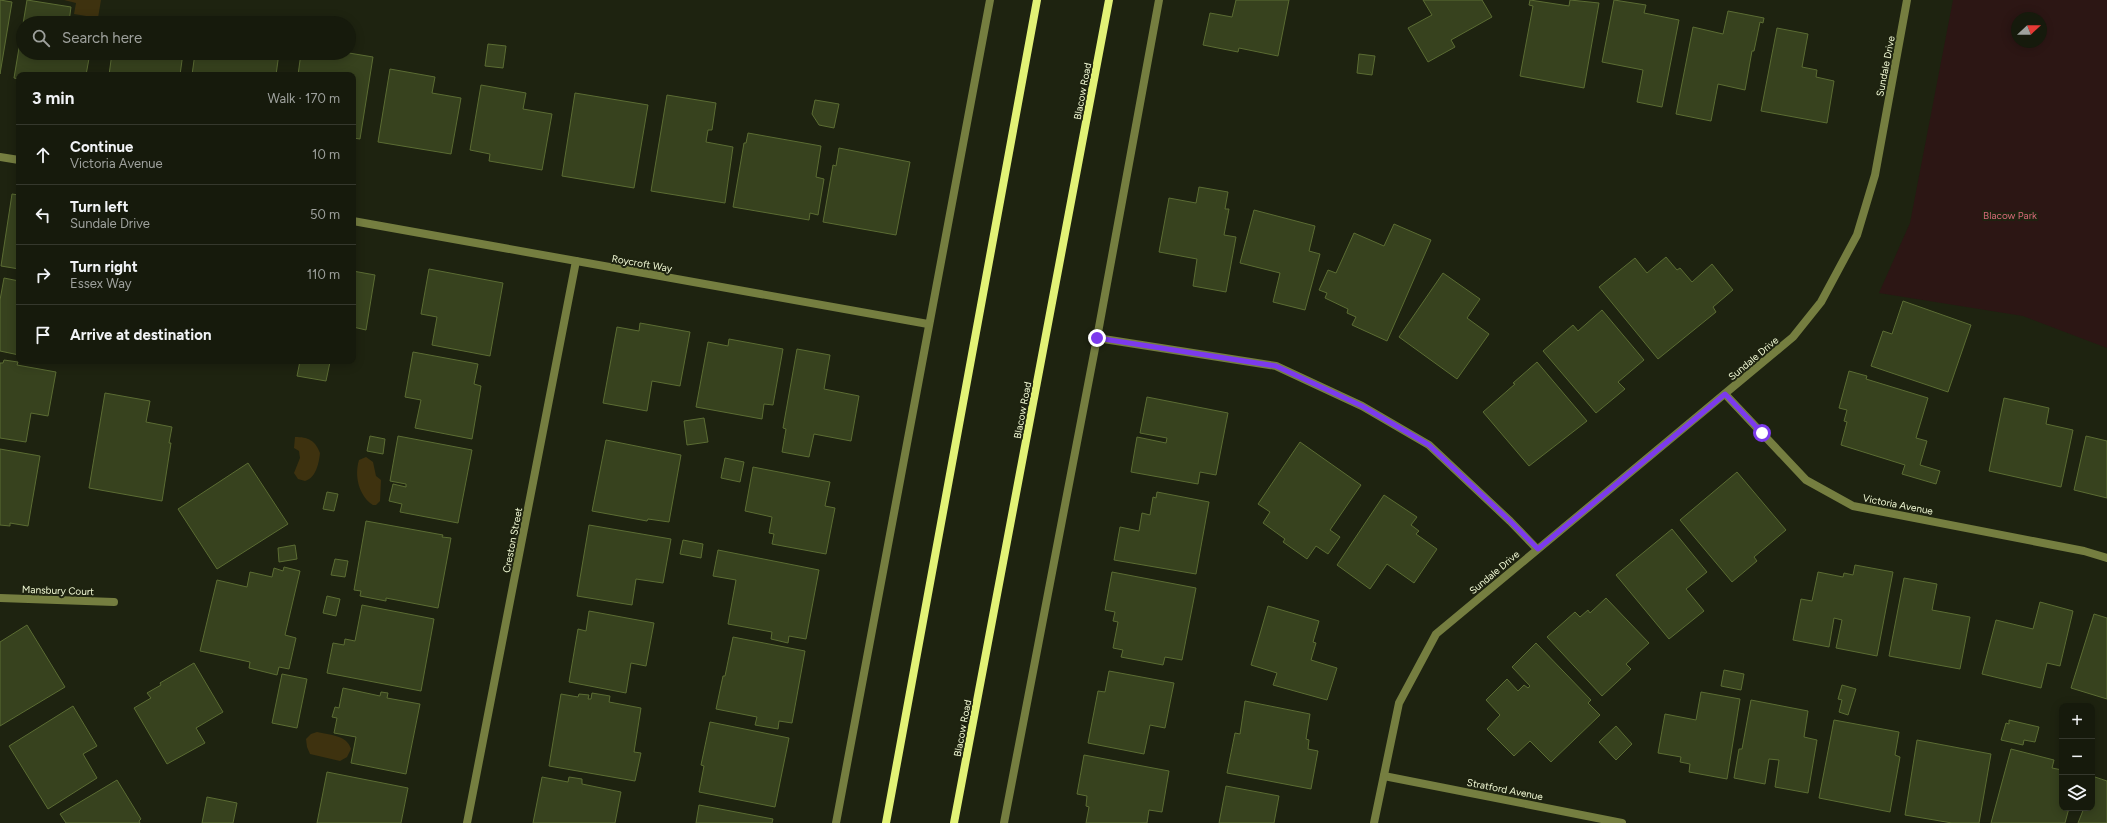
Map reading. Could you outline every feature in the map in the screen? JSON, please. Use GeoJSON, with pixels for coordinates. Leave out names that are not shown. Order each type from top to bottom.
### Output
{"type":"FeatureCollection","features":[{"type":"Feature","properties":{"kind":"main road"},"geometry":{"type":"LineString","coordinates":[[886,823],[1037,0]]}},
{"type":"Feature","properties":{"kind":"main road","name":"Blacow Road"},"geometry":{"type":"LineString","coordinates":[[954,823],[1110,0]]}},
{"type":"Feature","properties":{"kind":"street"},"geometry":{"type":"LineString","coordinates":[[836,823],[928,324],[990,0]]}},
{"type":"Feature","properties":{"kind":"street"},"geometry":{"type":"LineString","coordinates":[[1004,823],[1097,338],[1159,0]]}},
{"type":"Feature","properties":{"kind":"street","name":"Sundale Drive"},"geometry":{"type":"LineString","coordinates":[[1374,823],[1399,703],[1436,634],[1793,337],[1821,302],[1856,235],[1875,175],[1907,0]]}},
{"type":"Feature","properties":{"kind":"street"},"geometry":{"type":"LineString","coordinates":[[0,157],[16,160]]}},
{"type":"Feature","properties":{"kind":"street","name":"Roycroft Way"},"geometry":{"type":"LineString","coordinates":[[356,222],[928,324]]}},
{"type":"Feature","properties":{"kind":"street","name":"Creston Street"},"geometry":{"type":"LineString","coordinates":[[467,823],[576,261]]}},
{"type":"Feature","properties":{"kind":"street"},"geometry":{"type":"LineString","coordinates":[[1097,338],[1276,366],[1362,406],[1429,445],[1538,549]]}},
{"type":"Feature","properties":{"kind":"street","name":"Victoria Avenue"},"geometry":{"type":"LineString","coordinates":[[1725,394],[1806,480],[1853,506],[2084,551],[2107,558]]}},
{"type":"Feature","properties":{"kind":"street","name":"Mansbury Court"},"geometry":{"type":"LineString","coordinates":[[0,598],[114,602]]}},
{"type":"Feature","properties":{"kind":"street","name":"Stratford Avenue"},"geometry":{"type":"LineString","coordinates":[[1384,776],[1622,823]]}},
{"type":"Feature","properties":{"kind":"green space","name":"Blacow Park"},"geometry":{"type":"Polygon","coordinates":[[[1953,0],[2107,0],[2107,348],[2023,316],[1879,293],[1910,223],[1953,0]]]}},
{"type":"Feature","properties":{"kind":"shaded area"},"geometry":{"type":"Polygon","coordinates":[[[64,0],[101,0],[98,16],[74,14],[76,3],[64,0]]]}},
{"type":"Feature","properties":{"kind":"shaded area"},"geometry":{"type":"Polygon","coordinates":[[[295,437],[310,440],[316,445],[320,453],[318,465],[312,477],[305,481],[298,479],[294,473],[300,458],[299,451],[294,448],[295,437]]]}},
{"type":"Feature","properties":{"kind":"shaded area"},"geometry":{"type":"Polygon","coordinates":[[[366,457],[373,462],[376,476],[381,480],[380,501],[376,505],[373,505],[368,501],[359,485],[357,473],[359,460],[366,457]]]}},
{"type":"Feature","properties":{"kind":"shaded area"},"geometry":{"type":"Polygon","coordinates":[[[317,732],[337,736],[346,741],[351,749],[347,757],[340,761],[310,754],[306,739],[311,734],[317,732]]]}},
{"type":"Feature","properties":{"kind":"building"},"geometry":{"type":"Polygon","coordinates":[[[0,0],[12,2],[0,74],[0,0]]]}},
{"type":"Feature","properties":{"kind":"building"},"geometry":{"type":"Polygon","coordinates":[[[27,0],[71,7],[70,16],[24,16],[27,0]]]}},
{"type":"Feature","properties":{"kind":"building"},"geometry":{"type":"Polygon","coordinates":[[[1236,0],[1289,0],[1278,56],[1239,48],[1238,52],[1203,45],[1210,13],[1232,17],[1236,0]]]}},
{"type":"Feature","properties":{"kind":"building"},"geometry":{"type":"Polygon","coordinates":[[[1423,0],[1482,0],[1492,17],[1451,40],[1455,47],[1428,62],[1408,28],[1432,15],[1423,0]]]}},
{"type":"Feature","properties":{"kind":"building"},"geometry":{"type":"Polygon","coordinates":[[[1530,0],[1569,6],[1570,0],[1599,3],[1584,88],[1520,76],[1533,6],[1529,5],[1530,0]]]}},
{"type":"Feature","properties":{"kind":"building"},"geometry":{"type":"Polygon","coordinates":[[[1614,0],[1646,5],[1644,13],[1679,20],[1662,107],[1637,102],[1643,70],[1602,62],[1614,0]]]}},
{"type":"Feature","properties":{"kind":"building"},"geometry":{"type":"Polygon","coordinates":[[[1728,11],[1764,18],[1763,23],[1760,22],[1754,51],[1752,51],[1745,90],[1718,84],[1711,121],[1676,114],[1693,27],[1723,34],[1728,11]]]}},
{"type":"Feature","properties":{"kind":"building"},"geometry":{"type":"Polygon","coordinates":[[[1777,28],[1808,34],[1802,67],[1817,70],[1816,77],[1834,81],[1827,123],[1761,111],[1777,28]]]}},
{"type":"Feature","properties":{"kind":"building"},"geometry":{"type":"Polygon","coordinates":[[[488,44],[506,46],[503,68],[485,66],[488,44]]]}},
{"type":"Feature","properties":{"kind":"building"},"geometry":{"type":"Polygon","coordinates":[[[356,54],[373,57],[360,139],[356,138],[356,72],[298,72],[300,60],[356,60],[356,54]]]}},
{"type":"Feature","properties":{"kind":"building"},"geometry":{"type":"Polygon","coordinates":[[[1359,54],[1375,56],[1372,75],[1357,73],[1359,54]]]}},
{"type":"Feature","properties":{"kind":"building"},"geometry":{"type":"Polygon","coordinates":[[[17,60],[89,60],[87,72],[16,72],[16,78],[14,78],[17,60]]]}},
{"type":"Feature","properties":{"kind":"building"},"geometry":{"type":"Polygon","coordinates":[[[111,60],[182,60],[180,72],[109,72],[111,60]]]}},
{"type":"Feature","properties":{"kind":"building"},"geometry":{"type":"Polygon","coordinates":[[[194,60],[278,60],[276,72],[192,72],[194,60]]]}},
{"type":"Feature","properties":{"kind":"building"},"geometry":{"type":"Polygon","coordinates":[[[390,69],[435,77],[432,93],[461,98],[451,154],[378,142],[390,69]]]}},
{"type":"Feature","properties":{"kind":"building"},"geometry":{"type":"Polygon","coordinates":[[[481,85],[526,93],[523,109],[552,114],[542,170],[489,161],[490,154],[470,150],[481,85]]]}},
{"type":"Feature","properties":{"kind":"building"},"geometry":{"type":"Polygon","coordinates":[[[575,93],[648,105],[634,188],[562,176],[575,93]]]}},
{"type":"Feature","properties":{"kind":"building"},"geometry":{"type":"Polygon","coordinates":[[[667,95],[716,103],[712,130],[708,130],[706,142],[733,147],[725,203],[651,191],[667,95]]]}},
{"type":"Feature","properties":{"kind":"building"},"geometry":{"type":"Polygon","coordinates":[[[815,100],[839,104],[834,128],[819,125],[812,114],[815,100]]]}},
{"type":"Feature","properties":{"kind":"building"},"geometry":{"type":"Polygon","coordinates":[[[748,133],[821,146],[816,177],[824,179],[818,215],[810,213],[809,220],[733,207],[744,143],[746,143],[748,133]]]}},
{"type":"Feature","properties":{"kind":"building"},"geometry":{"type":"Polygon","coordinates":[[[839,148],[910,162],[896,235],[823,222],[833,165],[836,166],[839,148]]]}},
{"type":"Feature","properties":{"kind":"building"},"geometry":{"type":"Polygon","coordinates":[[[1199,187],[1228,192],[1225,209],[1229,209],[1224,235],[1236,237],[1226,292],[1193,286],[1197,259],[1159,252],[1169,198],[1196,203],[1199,187]]]}},
{"type":"Feature","properties":{"kind":"building"},"geometry":{"type":"Polygon","coordinates":[[[12,194],[16,195],[16,268],[1,266],[12,194]]]}},
{"type":"Feature","properties":{"kind":"building"},"geometry":{"type":"Polygon","coordinates":[[[1254,210],[1315,226],[1309,251],[1320,254],[1305,310],[1273,302],[1280,273],[1240,263],[1254,210]]]}},
{"type":"Feature","properties":{"kind":"building"},"geometry":{"type":"Polygon","coordinates":[[[1394,224],[1431,240],[1387,341],[1352,325],[1356,317],[1347,313],[1348,309],[1325,298],[1327,293],[1319,290],[1328,270],[1336,273],[1354,233],[1384,246],[1394,224]]]}},
{"type":"Feature","properties":{"kind":"building"},"geometry":{"type":"Polygon","coordinates":[[[1666,257],[1677,270],[1680,268],[1692,282],[1712,264],[1733,290],[1713,307],[1716,312],[1658,359],[1599,287],[1635,258],[1647,273],[1666,257]]]}},
{"type":"Feature","properties":{"kind":"building"},"geometry":{"type":"Polygon","coordinates":[[[429,269],[503,283],[490,356],[432,345],[437,317],[421,314],[429,269]]]}},
{"type":"Feature","properties":{"kind":"building"},"geometry":{"type":"Polygon","coordinates":[[[356,272],[375,275],[366,330],[356,328],[356,272]]]}},
{"type":"Feature","properties":{"kind":"building"},"geometry":{"type":"Polygon","coordinates":[[[1443,273],[1480,299],[1467,318],[1489,334],[1457,379],[1399,337],[1443,273]]]}},
{"type":"Feature","properties":{"kind":"building"},"geometry":{"type":"Polygon","coordinates":[[[4,278],[16,280],[16,354],[0,351],[0,300],[4,278]]]}},
{"type":"Feature","properties":{"kind":"building"},"geometry":{"type":"Polygon","coordinates":[[[1903,301],[1971,325],[1948,392],[1871,366],[1883,331],[1892,334],[1903,301]]]}},
{"type":"Feature","properties":{"kind":"building"},"geometry":{"type":"Polygon","coordinates":[[[1602,310],[1644,360],[1618,382],[1625,389],[1596,413],[1543,351],[1573,325],[1578,331],[1602,310]]]}},
{"type":"Feature","properties":{"kind":"building"},"geometry":{"type":"Polygon","coordinates":[[[640,323],[690,332],[680,386],[652,381],[647,411],[603,403],[617,327],[639,331],[640,323]]]}},
{"type":"Feature","properties":{"kind":"building"},"geometry":{"type":"Polygon","coordinates":[[[729,339],[783,349],[773,405],[764,404],[762,419],[696,407],[708,342],[728,346],[729,339]]]}},
{"type":"Feature","properties":{"kind":"building"},"geometry":{"type":"Polygon","coordinates":[[[797,349],[830,355],[824,389],[859,396],[851,441],[814,434],[809,457],[782,452],[786,429],[783,428],[797,349]]]}},
{"type":"Feature","properties":{"kind":"building"},"geometry":{"type":"Polygon","coordinates":[[[413,352],[478,364],[474,384],[481,386],[472,439],[415,428],[421,400],[405,397],[413,352]]]}},
{"type":"Feature","properties":{"kind":"building"},"geometry":{"type":"Polygon","coordinates":[[[4,360],[16,362],[17,365],[56,372],[48,416],[31,413],[26,442],[0,438],[0,363],[3,363],[4,360]]]}},
{"type":"Feature","properties":{"kind":"building"},"geometry":{"type":"Polygon","coordinates":[[[1537,362],[1587,421],[1529,466],[1483,412],[1537,362]]]}},
{"type":"Feature","properties":{"kind":"building"},"geometry":{"type":"Polygon","coordinates":[[[299,364],[330,364],[326,381],[297,376],[299,364]]]}},
{"type":"Feature","properties":{"kind":"building"},"geometry":{"type":"Polygon","coordinates":[[[1849,371],[1867,376],[1866,379],[1928,398],[1916,438],[1927,441],[1920,465],[1940,471],[1936,484],[1902,474],[1905,465],[1841,445],[1847,422],[1844,421],[1847,410],[1839,408],[1849,371]]]}},
{"type":"Feature","properties":{"kind":"building"},"geometry":{"type":"Polygon","coordinates":[[[105,393],[150,401],[146,422],[172,427],[162,501],[89,488],[105,393]]]}},
{"type":"Feature","properties":{"kind":"building"},"geometry":{"type":"Polygon","coordinates":[[[1147,397],[1228,413],[1216,475],[1200,472],[1198,484],[1131,472],[1137,437],[1166,443],[1167,438],[1140,433],[1147,397]]]}},
{"type":"Feature","properties":{"kind":"building"},"geometry":{"type":"Polygon","coordinates":[[[2004,398],[2049,408],[2046,424],[2073,430],[2061,487],[1989,471],[2004,398]]]}},
{"type":"Feature","properties":{"kind":"building"},"geometry":{"type":"Polygon","coordinates":[[[704,418],[708,442],[687,445],[684,421],[704,418]]]}},
{"type":"Feature","properties":{"kind":"building"},"geometry":{"type":"Polygon","coordinates":[[[370,436],[385,439],[383,454],[367,451],[370,436]]]}},
{"type":"Feature","properties":{"kind":"building"},"geometry":{"type":"Polygon","coordinates":[[[398,436],[472,450],[458,523],[400,512],[402,504],[389,501],[393,484],[406,487],[406,484],[390,481],[398,436]]]}},
{"type":"Feature","properties":{"kind":"building"},"geometry":{"type":"Polygon","coordinates":[[[2086,436],[2107,441],[2107,498],[2074,490],[2086,436]]]}},
{"type":"Feature","properties":{"kind":"building"},"geometry":{"type":"Polygon","coordinates":[[[606,440],[681,455],[669,522],[648,519],[647,521],[592,511],[606,440]]]}},
{"type":"Feature","properties":{"kind":"building"},"geometry":{"type":"Polygon","coordinates":[[[1300,442],[1361,485],[1330,530],[1340,537],[1328,554],[1316,546],[1307,559],[1283,542],[1285,539],[1263,523],[1270,512],[1258,504],[1300,442]]]}},
{"type":"Feature","properties":{"kind":"building"},"geometry":{"type":"Polygon","coordinates":[[[0,449],[40,456],[28,526],[10,523],[10,526],[0,525],[0,449]]]}},
{"type":"Feature","properties":{"kind":"building"},"geometry":{"type":"Polygon","coordinates":[[[725,458],[744,462],[740,482],[721,478],[725,458]]]}},
{"type":"Feature","properties":{"kind":"building"},"geometry":{"type":"Polygon","coordinates":[[[248,463],[288,524],[217,569],[178,509],[248,463]]]}},
{"type":"Feature","properties":{"kind":"building"},"geometry":{"type":"Polygon","coordinates":[[[753,467],[830,482],[825,506],[835,508],[826,554],[772,544],[774,534],[769,533],[772,517],[745,511],[753,467]]]}},
{"type":"Feature","properties":{"kind":"building"},"geometry":{"type":"Polygon","coordinates":[[[1737,472],[1786,530],[1754,557],[1757,561],[1732,582],[1680,520],[1737,472]]]}},
{"type":"Feature","properties":{"kind":"building"},"geometry":{"type":"Polygon","coordinates":[[[327,492],[338,494],[334,511],[323,509],[327,492]]]}},
{"type":"Feature","properties":{"kind":"building"},"geometry":{"type":"Polygon","coordinates":[[[1157,492],[1209,502],[1196,574],[1114,560],[1120,527],[1139,531],[1142,513],[1150,515],[1153,497],[1156,498],[1157,492]]]}},
{"type":"Feature","properties":{"kind":"building"},"geometry":{"type":"Polygon","coordinates":[[[1384,495],[1417,517],[1411,525],[1419,531],[1416,534],[1437,549],[1414,583],[1387,564],[1370,589],[1337,565],[1384,495]]]}},
{"type":"Feature","properties":{"kind":"building"},"geometry":{"type":"Polygon","coordinates":[[[366,521],[443,535],[442,537],[451,538],[438,608],[386,598],[386,601],[360,596],[361,591],[354,590],[366,521]]]}},
{"type":"Feature","properties":{"kind":"building"},"geometry":{"type":"Polygon","coordinates":[[[589,525],[671,539],[663,583],[636,579],[632,605],[577,596],[589,525]]]}},
{"type":"Feature","properties":{"kind":"building"},"geometry":{"type":"Polygon","coordinates":[[[1672,529],[1707,572],[1686,589],[1704,611],[1669,639],[1616,575],[1672,529]]]}},
{"type":"Feature","properties":{"kind":"building"},"geometry":{"type":"Polygon","coordinates":[[[683,540],[703,544],[701,558],[680,554],[683,540]]]}},
{"type":"Feature","properties":{"kind":"building"},"geometry":{"type":"Polygon","coordinates":[[[295,545],[297,559],[279,562],[278,548],[295,545]]]}},
{"type":"Feature","properties":{"kind":"building"},"geometry":{"type":"Polygon","coordinates":[[[718,550],[819,570],[806,639],[789,636],[788,643],[771,639],[772,632],[728,624],[736,580],[713,576],[718,550]]]}},
{"type":"Feature","properties":{"kind":"building"},"geometry":{"type":"Polygon","coordinates":[[[335,559],[348,561],[345,577],[331,575],[335,559]]]}},
{"type":"Feature","properties":{"kind":"building"},"geometry":{"type":"Polygon","coordinates":[[[1855,565],[1893,572],[1877,656],[1836,648],[1842,620],[1834,618],[1829,647],[1793,640],[1801,599],[1812,601],[1818,572],[1843,577],[1844,573],[1853,575],[1855,565]]]}},
{"type":"Feature","properties":{"kind":"building"},"geometry":{"type":"Polygon","coordinates":[[[284,567],[300,571],[285,635],[296,638],[289,669],[279,667],[277,675],[249,668],[250,662],[200,651],[217,580],[247,587],[250,572],[272,577],[274,568],[283,571],[284,567]]]}},
{"type":"Feature","properties":{"kind":"building"},"geometry":{"type":"Polygon","coordinates":[[[1112,572],[1196,588],[1182,660],[1165,657],[1163,665],[1121,657],[1123,650],[1113,648],[1118,622],[1113,621],[1115,612],[1105,610],[1112,572]]]}},
{"type":"Feature","properties":{"kind":"building"},"geometry":{"type":"Polygon","coordinates":[[[1904,578],[1937,584],[1932,610],[1970,617],[1960,669],[1889,656],[1904,578]]]}},
{"type":"Feature","properties":{"kind":"building"},"geometry":{"type":"Polygon","coordinates":[[[327,596],[340,599],[336,616],[323,613],[327,596]]]}},
{"type":"Feature","properties":{"kind":"building"},"geometry":{"type":"Polygon","coordinates":[[[1606,598],[1649,643],[1626,664],[1631,669],[1602,696],[1547,637],[1575,612],[1580,617],[1588,610],[1590,613],[1606,598]]]}},
{"type":"Feature","properties":{"kind":"building"},"geometry":{"type":"Polygon","coordinates":[[[2040,602],[2073,611],[2060,666],[2047,663],[2041,688],[1982,674],[1996,620],[2033,629],[2040,602]]]}},
{"type":"Feature","properties":{"kind":"building"},"geometry":{"type":"Polygon","coordinates":[[[362,605],[434,619],[421,691],[327,673],[333,643],[344,645],[345,639],[355,641],[362,605]]]}},
{"type":"Feature","properties":{"kind":"building"},"geometry":{"type":"Polygon","coordinates":[[[1268,606],[1319,621],[1313,642],[1316,643],[1311,660],[1337,668],[1327,700],[1273,685],[1277,673],[1251,665],[1268,606]]]}},
{"type":"Feature","properties":{"kind":"building"},"geometry":{"type":"Polygon","coordinates":[[[589,611],[654,623],[646,666],[631,663],[626,693],[569,682],[578,629],[586,631],[589,611]]]}},
{"type":"Feature","properties":{"kind":"building"},"geometry":{"type":"Polygon","coordinates":[[[2094,614],[2107,618],[2107,699],[2071,688],[2094,614]]]}},
{"type":"Feature","properties":{"kind":"building"},"geometry":{"type":"Polygon","coordinates":[[[27,625],[65,687],[0,726],[0,642],[27,625]]]}},
{"type":"Feature","properties":{"kind":"building"},"geometry":{"type":"Polygon","coordinates":[[[733,637],[805,651],[792,723],[779,721],[778,729],[755,725],[757,717],[716,709],[733,637]]]}},
{"type":"Feature","properties":{"kind":"building"},"geometry":{"type":"Polygon","coordinates":[[[1536,643],[1591,700],[1588,703],[1600,715],[1551,762],[1530,741],[1514,756],[1487,729],[1500,715],[1486,700],[1507,679],[1518,691],[1524,685],[1528,688],[1530,686],[1512,667],[1536,643]]]}},
{"type":"Feature","properties":{"kind":"building"},"geometry":{"type":"Polygon","coordinates":[[[194,663],[223,712],[196,728],[205,743],[167,764],[134,708],[151,698],[147,693],[161,685],[160,683],[194,663]]]}},
{"type":"Feature","properties":{"kind":"building"},"geometry":{"type":"Polygon","coordinates":[[[1724,670],[1744,674],[1741,690],[1721,686],[1724,670]]]}},
{"type":"Feature","properties":{"kind":"building"},"geometry":{"type":"Polygon","coordinates":[[[1109,671],[1174,683],[1165,728],[1150,725],[1144,754],[1088,743],[1098,691],[1105,692],[1109,671]]]}},
{"type":"Feature","properties":{"kind":"building"},"geometry":{"type":"Polygon","coordinates":[[[282,674],[307,679],[297,728],[272,723],[282,674]]]}},
{"type":"Feature","properties":{"kind":"building"},"geometry":{"type":"Polygon","coordinates":[[[1842,685],[1856,689],[1848,715],[1839,712],[1842,700],[1838,699],[1842,685]]]}},
{"type":"Feature","properties":{"kind":"building"},"geometry":{"type":"Polygon","coordinates":[[[343,688],[380,696],[381,692],[388,693],[387,698],[420,704],[406,774],[351,763],[356,737],[334,733],[337,718],[332,717],[335,707],[339,708],[343,688]]]}},
{"type":"Feature","properties":{"kind":"building"},"geometry":{"type":"Polygon","coordinates":[[[1701,692],[1740,699],[1727,779],[1689,772],[1690,764],[1680,762],[1681,757],[1658,753],[1665,714],[1696,720],[1701,692]]]}},
{"type":"Feature","properties":{"kind":"building"},"geometry":{"type":"Polygon","coordinates":[[[592,693],[610,696],[609,702],[641,708],[634,752],[641,753],[635,781],[549,766],[561,694],[578,697],[579,694],[589,695],[588,699],[591,699],[592,693]]]}},
{"type":"Feature","properties":{"kind":"building"},"geometry":{"type":"Polygon","coordinates":[[[1751,700],[1808,711],[1804,737],[1817,740],[1808,793],[1775,787],[1779,760],[1769,759],[1765,784],[1734,778],[1739,749],[1742,749],[1751,700]]]}},
{"type":"Feature","properties":{"kind":"building"},"geometry":{"type":"Polygon","coordinates":[[[1245,701],[1310,714],[1306,739],[1309,740],[1308,749],[1318,751],[1311,789],[1227,773],[1235,733],[1240,734],[1245,701]]]}},
{"type":"Feature","properties":{"kind":"building"},"geometry":{"type":"Polygon","coordinates":[[[73,706],[97,746],[83,754],[97,778],[48,809],[9,746],[73,706]]]}},
{"type":"Feature","properties":{"kind":"building"},"geometry":{"type":"Polygon","coordinates":[[[1834,720],[1899,732],[1895,755],[1900,757],[1890,812],[1819,798],[1834,720]]]}},
{"type":"Feature","properties":{"kind":"building"},"geometry":{"type":"Polygon","coordinates":[[[2009,720],[2039,727],[2035,742],[2024,740],[2023,745],[2001,740],[2006,723],[2009,724],[2009,720]]]}},
{"type":"Feature","properties":{"kind":"building"},"geometry":{"type":"Polygon","coordinates":[[[710,722],[789,738],[775,807],[699,792],[704,766],[701,765],[710,722]]]}},
{"type":"Feature","properties":{"kind":"building"},"geometry":{"type":"Polygon","coordinates":[[[1616,726],[1632,744],[1616,760],[1599,742],[1616,726]]]}},
{"type":"Feature","properties":{"kind":"building"},"geometry":{"type":"Polygon","coordinates":[[[1917,740],[1991,754],[1979,823],[1952,823],[1905,815],[1917,740]]]}},
{"type":"Feature","properties":{"kind":"building"},"geometry":{"type":"Polygon","coordinates":[[[2011,749],[2054,760],[2052,768],[2059,769],[2059,811],[2068,811],[2065,823],[1991,823],[2011,749]]]}},
{"type":"Feature","properties":{"kind":"building"},"geometry":{"type":"Polygon","coordinates":[[[1084,755],[1169,771],[1162,812],[1149,810],[1147,823],[1086,823],[1089,807],[1086,806],[1087,796],[1077,794],[1084,755]]]}},
{"type":"Feature","properties":{"kind":"building"},"geometry":{"type":"Polygon","coordinates":[[[327,772],[408,788],[401,823],[317,823],[327,772]]]}},
{"type":"Feature","properties":{"kind":"building"},"geometry":{"type":"Polygon","coordinates":[[[542,777],[568,782],[569,777],[582,779],[582,784],[621,792],[615,823],[533,823],[542,777]]]}},
{"type":"Feature","properties":{"kind":"building"},"geometry":{"type":"Polygon","coordinates":[[[2095,777],[2107,781],[2107,823],[2078,823],[2083,811],[2095,811],[2095,777]]]}},
{"type":"Feature","properties":{"kind":"building"},"geometry":{"type":"Polygon","coordinates":[[[117,780],[141,819],[139,821],[140,823],[66,823],[60,814],[117,780]]]}},
{"type":"Feature","properties":{"kind":"building"},"geometry":{"type":"Polygon","coordinates":[[[1226,786],[1279,796],[1274,823],[1219,823],[1226,786]]]}},
{"type":"Feature","properties":{"kind":"building"},"geometry":{"type":"Polygon","coordinates":[[[207,797],[237,803],[233,823],[202,823],[207,797]]]}},
{"type":"Feature","properties":{"kind":"building"},"geometry":{"type":"Polygon","coordinates":[[[699,805],[773,819],[772,823],[696,823],[699,805]]]}},
{"type":"Feature","properties":{"kind":"route"},"geometry":{"type":"LineString","coordinates":[[1097,338],[1276,366],[1362,406],[1429,445],[1538,549],[1725,394],[1762,433]]}}]}
